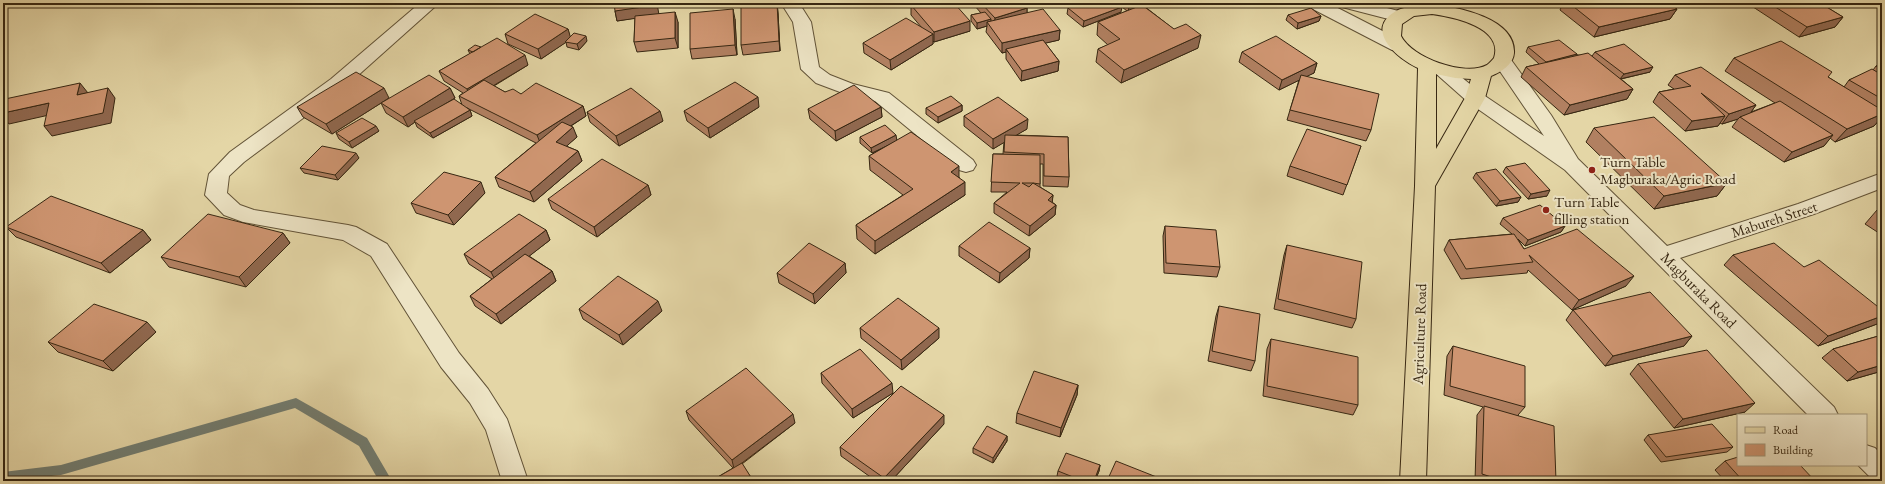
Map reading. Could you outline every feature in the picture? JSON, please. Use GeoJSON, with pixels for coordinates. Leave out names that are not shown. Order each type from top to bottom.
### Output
{"type":"FeatureCollection","features":[{"type":"Feature","properties":{"kind":"main road"},"geometry":{"type":"LineString","coordinates":[[1478,3],[1483,23]]}},
{"type":"Feature","properties":{"kind":"main road"},"geometry":{"type":"LineString","coordinates":[[1420,7],[1450,11],[1468,16],[1483,23],[1495,32],[1503,42],[1505,52],[1502,61],[1495,67],[1483,72],[1464,74],[1434,68],[1405,54],[1398,46],[1392,35],[1393,25],[1400,17],[1420,7]]}},
{"type":"Feature","properties":{"kind":"main road","name":"Agriculture Road"},"geometry":{"type":"LineString","coordinates":[[1413,481],[1424,186],[1434,68]]}},
{"type":"Feature","properties":{"kind":"main road","name":"Agriculture Road"},"geometry":{"type":"LineString","coordinates":[[1424,186],[1474,98],[1483,72]]}},
{"type":"Feature","properties":{"kind":"street"},"geometry":{"type":"LineString","coordinates":[[430,3],[338,83],[237,157],[219,174],[216,194],[232,210],[251,217],[348,233],[379,250],[450,360],[479,396],[498,428],[515,481]]}},
{"type":"Feature","properties":{"kind":"street"},"geometry":{"type":"LineString","coordinates":[[790,3],[802,22],[810,69],[823,79],[847,88],[882,97],[966,165]]}},
{"type":"Feature","properties":{"kind":"street"},"geometry":{"type":"LineString","coordinates":[[1315,3],[1398,46]]}},
{"type":"Feature","properties":{"kind":"street"},"geometry":{"type":"LineString","coordinates":[[1348,3],[1400,17]]}},
{"type":"Feature","properties":{"kind":"street","name":"Magburaka Road"},"geometry":{"type":"LineString","coordinates":[[1502,61],[1544,119],[1572,165]]}},
{"type":"Feature","properties":{"kind":"street","name":"Magburaka Road"},"geometry":{"type":"LineString","coordinates":[[1434,68],[1474,98],[1572,165],[1824,414]]}},
{"type":"Feature","properties":{"kind":"street","name":"Mabureh Street"},"geometry":{"type":"LineString","coordinates":[[1664,255],[1806,209],[1882,180]]}},
{"type":"Feature","properties":{"kind":"street"},"geometry":{"type":"LineString","coordinates":[[1867,457],[1882,472]]}},
{"type":"Feature","properties":{"kind":"building"},"geometry":{"type":"Polygon","coordinates":[[[614,3],[657,3],[657,5],[615,11],[614,3]]]}},
{"type":"Feature","properties":{"kind":"building"},"geometry":{"type":"Polygon","coordinates":[[[777,3],[779,41],[741,45],[741,6],[777,3]]]}},
{"type":"Feature","properties":{"kind":"building"},"geometry":{"type":"Polygon","coordinates":[[[917,3],[954,3],[970,21],[934,32],[911,5],[917,3]]]}},
{"type":"Feature","properties":{"kind":"building"},"geometry":{"type":"Polygon","coordinates":[[[981,3],[1022,3],[1027,8],[995,18],[981,3]]]}},
{"type":"Feature","properties":{"kind":"building"},"geometry":{"type":"Polygon","coordinates":[[[1082,3],[1117,3],[1122,7],[1084,21],[1068,8],[1082,3]]]}},
{"type":"Feature","properties":{"kind":"building"},"geometry":{"type":"Polygon","coordinates":[[[1125,3],[1139,3],[1129,7],[1125,3]]]}},
{"type":"Feature","properties":{"kind":"building"},"geometry":{"type":"Polygon","coordinates":[[[1569,3],[1668,3],[1677,9],[1599,27],[1569,3]]]}},
{"type":"Feature","properties":{"kind":"building"},"geometry":{"type":"Polygon","coordinates":[[[1769,3],[1820,3],[1843,17],[1807,27],[1769,3]]]}},
{"type":"Feature","properties":{"kind":"building"},"geometry":{"type":"Polygon","coordinates":[[[1142,5],[1174,29],[1186,24],[1201,35],[1124,70],[1098,49],[1120,39],[1098,22],[1142,5]]]}},
{"type":"Feature","properties":{"kind":"building"},"geometry":{"type":"Polygon","coordinates":[[[1311,8],[1321,16],[1298,23],[1288,15],[1311,8]]]}},
{"type":"Feature","properties":{"kind":"building"},"geometry":{"type":"Polygon","coordinates":[[[733,9],[735,45],[690,49],[690,13],[733,9]]]}},
{"type":"Feature","properties":{"kind":"building"},"geometry":{"type":"Polygon","coordinates":[[[1043,9],[1060,30],[1002,43],[987,22],[1043,9]]]}},
{"type":"Feature","properties":{"kind":"building"},"geometry":{"type":"Polygon","coordinates":[[[675,12],[675,38],[634,42],[635,16],[675,12]]]}},
{"type":"Feature","properties":{"kind":"building"},"geometry":{"type":"Polygon","coordinates":[[[985,12],[991,19],[977,23],[971,15],[985,12]]]}},
{"type":"Feature","properties":{"kind":"building"},"geometry":{"type":"Polygon","coordinates":[[[535,14],[568,29],[538,49],[505,34],[535,14]]]}},
{"type":"Feature","properties":{"kind":"building"},"geometry":{"type":"Polygon","coordinates":[[[906,18],[933,34],[890,60],[863,43],[906,18]]]}},
{"type":"Feature","properties":{"kind":"building"},"geometry":{"type":"Polygon","coordinates":[[[574,33],[586,36],[577,44],[565,42],[574,33]]]}},
{"type":"Feature","properties":{"kind":"building"},"geometry":{"type":"Polygon","coordinates":[[[1276,36],[1317,63],[1282,80],[1242,52],[1276,36]]]}},
{"type":"Feature","properties":{"kind":"building"},"geometry":{"type":"Polygon","coordinates":[[[497,38],[525,55],[467,89],[439,71],[497,38]]]}},
{"type":"Feature","properties":{"kind":"building"},"geometry":{"type":"Polygon","coordinates":[[[1043,40],[1059,61],[1022,71],[1006,49],[1043,40]]]}},
{"type":"Feature","properties":{"kind":"building"},"geometry":{"type":"Polygon","coordinates":[[[1559,40],[1577,54],[1546,62],[1528,47],[1559,40]]]}},
{"type":"Feature","properties":{"kind":"building"},"geometry":{"type":"Polygon","coordinates":[[[1781,41],[1832,72],[1828,77],[1882,110],[1882,114],[1847,129],[1734,58],[1781,41]]]}},
{"type":"Feature","properties":{"kind":"building"},"geometry":{"type":"Polygon","coordinates":[[[1624,44],[1653,67],[1624,74],[1595,52],[1624,44]]]}},
{"type":"Feature","properties":{"kind":"building"},"geometry":{"type":"Polygon","coordinates":[[[475,45],[481,47],[473,52],[468,50],[475,45]]]}},
{"type":"Feature","properties":{"kind":"building"},"geometry":{"type":"Polygon","coordinates":[[[1588,53],[1633,89],[1570,105],[1526,67],[1588,53]]]}},
{"type":"Feature","properties":{"kind":"building"},"geometry":{"type":"Polygon","coordinates":[[[1882,63],[1882,69],[1876,66],[1882,63]]]}},
{"type":"Feature","properties":{"kind":"building"},"geometry":{"type":"Polygon","coordinates":[[[1701,67],[1756,105],[1729,114],[1701,93],[1725,116],[1692,121],[1659,92],[1691,86],[1675,75],[1701,67]]]}},
{"type":"Feature","properties":{"kind":"building"},"geometry":{"type":"Polygon","coordinates":[[[1872,69],[1882,75],[1882,99],[1849,80],[1872,69]]]}},
{"type":"Feature","properties":{"kind":"building"},"geometry":{"type":"Polygon","coordinates":[[[356,72],[384,88],[326,124],[297,107],[356,72]]]}},
{"type":"Feature","properties":{"kind":"building"},"geometry":{"type":"Polygon","coordinates":[[[429,75],[450,88],[403,117],[381,103],[429,75]]]}},
{"type":"Feature","properties":{"kind":"building"},"geometry":{"type":"Polygon","coordinates":[[[1301,75],[1379,94],[1371,130],[1290,110],[1301,75]]]}},
{"type":"Feature","properties":{"kind":"building"},"geometry":{"type":"Polygon","coordinates":[[[484,80],[505,92],[513,89],[521,94],[536,83],[583,106],[537,135],[459,96],[484,80]]]}},
{"type":"Feature","properties":{"kind":"building"},"geometry":{"type":"Polygon","coordinates":[[[735,82],[758,97],[708,128],[684,111],[735,82]]]}},
{"type":"Feature","properties":{"kind":"building"},"geometry":{"type":"Polygon","coordinates":[[[80,83],[77,95],[108,88],[103,113],[44,126],[49,103],[3,113],[5,99],[80,83]]]}},
{"type":"Feature","properties":{"kind":"building"},"geometry":{"type":"Polygon","coordinates":[[[854,85],[881,107],[835,131],[808,109],[854,85]]]}},
{"type":"Feature","properties":{"kind":"building"},"geometry":{"type":"Polygon","coordinates":[[[631,88],[660,111],[616,136],[587,112],[631,88]]]}},
{"type":"Feature","properties":{"kind":"building"},"geometry":{"type":"Polygon","coordinates":[[[951,96],[962,105],[938,117],[926,108],[951,96]]]}},
{"type":"Feature","properties":{"kind":"building"},"geometry":{"type":"Polygon","coordinates":[[[998,97],[1028,119],[993,139],[964,116],[998,97]]]}},
{"type":"Feature","properties":{"kind":"building"},"geometry":{"type":"Polygon","coordinates":[[[454,99],[470,110],[430,133],[414,121],[454,99]]]}},
{"type":"Feature","properties":{"kind":"building"},"geometry":{"type":"Polygon","coordinates":[[[1780,101],[1833,135],[1792,152],[1740,117],[1780,101]]]}},
{"type":"Feature","properties":{"kind":"building"},"geometry":{"type":"Polygon","coordinates":[[[1654,117],[1727,183],[1664,196],[1594,128],[1654,117]]]}},
{"type":"Feature","properties":{"kind":"building"},"geometry":{"type":"Polygon","coordinates":[[[362,118],[376,126],[349,142],[336,133],[362,118]]]}},
{"type":"Feature","properties":{"kind":"building"},"geometry":{"type":"Polygon","coordinates":[[[562,122],[573,127],[556,142],[578,151],[530,192],[495,177],[562,122]]]}},
{"type":"Feature","properties":{"kind":"building"},"geometry":{"type":"Polygon","coordinates":[[[885,125],[896,135],[871,148],[860,137],[885,125]]]}},
{"type":"Feature","properties":{"kind":"building"},"geometry":{"type":"Polygon","coordinates":[[[1307,129],[1361,146],[1347,185],[1290,166],[1307,129]]]}},
{"type":"Feature","properties":{"kind":"building"},"geometry":{"type":"Polygon","coordinates":[[[911,132],[959,166],[951,172],[965,182],[875,241],[856,225],[913,189],[869,156],[911,132]]]}},
{"type":"Feature","properties":{"kind":"building"},"geometry":{"type":"Polygon","coordinates":[[[1005,135],[1068,137],[1069,177],[1044,176],[1044,154],[1004,152],[1005,135]]]}},
{"type":"Feature","properties":{"kind":"building"},"geometry":{"type":"Polygon","coordinates":[[[322,146],[356,153],[335,175],[300,168],[322,146]]]}},
{"type":"Feature","properties":{"kind":"building"},"geometry":{"type":"Polygon","coordinates":[[[993,154],[1040,155],[1040,184],[1033,183],[1053,195],[1048,200],[1056,205],[1030,226],[994,203],[1020,183],[991,182],[993,154]],[[1022,183],[1029,187],[1033,183],[1022,183]]]}},
{"type":"Feature","properties":{"kind":"building"},"geometry":{"type":"Polygon","coordinates":[[[602,159],[648,185],[594,227],[548,199],[602,159]]]}},
{"type":"Feature","properties":{"kind":"building"},"geometry":{"type":"Polygon","coordinates":[[[1525,163],[1550,190],[1531,194],[1506,167],[1525,163]]]}},
{"type":"Feature","properties":{"kind":"building"},"geometry":{"type":"Polygon","coordinates":[[[1496,169],[1521,197],[1500,201],[1476,173],[1496,169]]]}},
{"type":"Feature","properties":{"kind":"building"},"geometry":{"type":"Polygon","coordinates":[[[444,172],[481,182],[448,215],[411,203],[444,172]]]}},
{"type":"Feature","properties":{"kind":"building"},"geometry":{"type":"Polygon","coordinates":[[[51,196],[143,230],[101,263],[6,227],[51,196]]]}},
{"type":"Feature","properties":{"kind":"building"},"geometry":{"type":"Polygon","coordinates":[[[1540,205],[1565,226],[1528,240],[1503,218],[1540,205]]]}},
{"type":"Feature","properties":{"kind":"building"},"geometry":{"type":"Polygon","coordinates":[[[1882,208],[1882,213],[1877,210],[1882,208]]]}},
{"type":"Feature","properties":{"kind":"building"},"geometry":{"type":"Polygon","coordinates":[[[208,214],[283,233],[239,277],[161,257],[208,214]]]}},
{"type":"Feature","properties":{"kind":"building"},"geometry":{"type":"Polygon","coordinates":[[[519,214],[546,230],[491,272],[464,254],[519,214]]]}},
{"type":"Feature","properties":{"kind":"building"},"geometry":{"type":"Polygon","coordinates":[[[989,222],[1030,248],[1000,273],[959,246],[989,222]]]}},
{"type":"Feature","properties":{"kind":"building"},"geometry":{"type":"Polygon","coordinates":[[[1165,226],[1216,230],[1220,267],[1166,263],[1165,226]]]}},
{"type":"Feature","properties":{"kind":"building"},"geometry":{"type":"Polygon","coordinates":[[[1577,229],[1634,276],[1579,300],[1529,255],[1533,262],[1466,269],[1449,240],[1514,234],[1524,249],[1577,229]]]}},
{"type":"Feature","properties":{"kind":"building"},"geometry":{"type":"Polygon","coordinates":[[[809,243],[845,263],[813,294],[777,273],[809,243]]]}},
{"type":"Feature","properties":{"kind":"building"},"geometry":{"type":"Polygon","coordinates":[[[1774,243],[1804,267],[1819,260],[1882,310],[1882,316],[1828,336],[1733,255],[1774,243]]]}},
{"type":"Feature","properties":{"kind":"building"},"geometry":{"type":"Polygon","coordinates":[[[1287,245],[1362,262],[1356,319],[1278,299],[1287,245]]]}},
{"type":"Feature","properties":{"kind":"building"},"geometry":{"type":"Polygon","coordinates":[[[525,254],[552,271],[496,314],[470,296],[525,254]]]}},
{"type":"Feature","properties":{"kind":"building"},"geometry":{"type":"Polygon","coordinates":[[[618,276],[658,301],[619,335],[579,309],[618,276]]]}},
{"type":"Feature","properties":{"kind":"building"},"geometry":{"type":"Polygon","coordinates":[[[1650,292],[1692,336],[1613,356],[1573,310],[1650,292]]]}},
{"type":"Feature","properties":{"kind":"building"},"geometry":{"type":"Polygon","coordinates":[[[898,298],[939,328],[901,360],[860,328],[898,298]]]}},
{"type":"Feature","properties":{"kind":"building"},"geometry":{"type":"Polygon","coordinates":[[[94,304],[147,322],[103,361],[48,342],[94,304]]]}},
{"type":"Feature","properties":{"kind":"building"},"geometry":{"type":"Polygon","coordinates":[[[1219,306],[1260,314],[1255,361],[1212,351],[1219,306]]]}},
{"type":"Feature","properties":{"kind":"building"},"geometry":{"type":"Polygon","coordinates":[[[1882,335],[1882,365],[1858,372],[1833,349],[1882,335]]]}},
{"type":"Feature","properties":{"kind":"building"},"geometry":{"type":"Polygon","coordinates":[[[1271,339],[1358,357],[1358,405],[1267,386],[1271,339]]]}},
{"type":"Feature","properties":{"kind":"building"},"geometry":{"type":"Polygon","coordinates":[[[1453,346],[1525,366],[1525,407],[1450,386],[1453,346]]]}},
{"type":"Feature","properties":{"kind":"building"},"geometry":{"type":"Polygon","coordinates":[[[860,349],[892,383],[852,409],[821,373],[860,349]]]}},
{"type":"Feature","properties":{"kind":"building"},"geometry":{"type":"Polygon","coordinates":[[[1707,350],[1755,403],[1683,419],[1638,364],[1707,350]]]}},
{"type":"Feature","properties":{"kind":"building"},"geometry":{"type":"Polygon","coordinates":[[[746,368],[793,414],[732,460],[686,411],[746,368]]]}},
{"type":"Feature","properties":{"kind":"building"},"geometry":{"type":"Polygon","coordinates":[[[1034,371],[1078,385],[1061,428],[1017,413],[1034,371]]]}},
{"type":"Feature","properties":{"kind":"building"},"geometry":{"type":"Polygon","coordinates":[[[901,386],[944,415],[884,478],[840,447],[901,386]]]}},
{"type":"Feature","properties":{"kind":"building"},"geometry":{"type":"Polygon","coordinates":[[[1484,406],[1554,426],[1556,481],[1504,481],[1482,474],[1484,406]]]}},
{"type":"Feature","properties":{"kind":"building"},"geometry":{"type":"Polygon","coordinates":[[[1712,424],[1733,447],[1666,457],[1648,435],[1712,424]]]}},
{"type":"Feature","properties":{"kind":"building"},"geometry":{"type":"Polygon","coordinates":[[[987,426],[1007,436],[993,458],[973,448],[987,426]]]}},
{"type":"Feature","properties":{"kind":"building"},"geometry":{"type":"Polygon","coordinates":[[[1066,453],[1100,465],[1094,481],[1083,481],[1058,471],[1066,453]]]}},
{"type":"Feature","properties":{"kind":"building"},"geometry":{"type":"Polygon","coordinates":[[[1737,457],[1737,466],[1801,466],[1815,481],[1743,481],[1725,461],[1737,457]]]}},
{"type":"Feature","properties":{"kind":"building"},"geometry":{"type":"Polygon","coordinates":[[[1116,461],[1159,478],[1158,481],[1107,481],[1116,461]]]}},
{"type":"Feature","properties":{"kind":"building"},"geometry":{"type":"Polygon","coordinates":[[[742,463],[752,479],[748,481],[711,481],[742,463]]]}},
{"type":"Feature","properties":{"kind":"waterway"},"geometry":{"type":"LineString","coordinates":[[3,477],[61,470],[296,403],[363,442],[386,481]]}},
{"type":"Feature","properties":{"kind":"place","name":"Turn Table Magburaka/Agric Road"},"geometry":{"type":"Point","coordinates":[1592,170]}},
{"type":"Feature","properties":{"kind":"place","name":"Turn Table filling station"},"geometry":{"type":"Point","coordinates":[1546,210]}}]}
